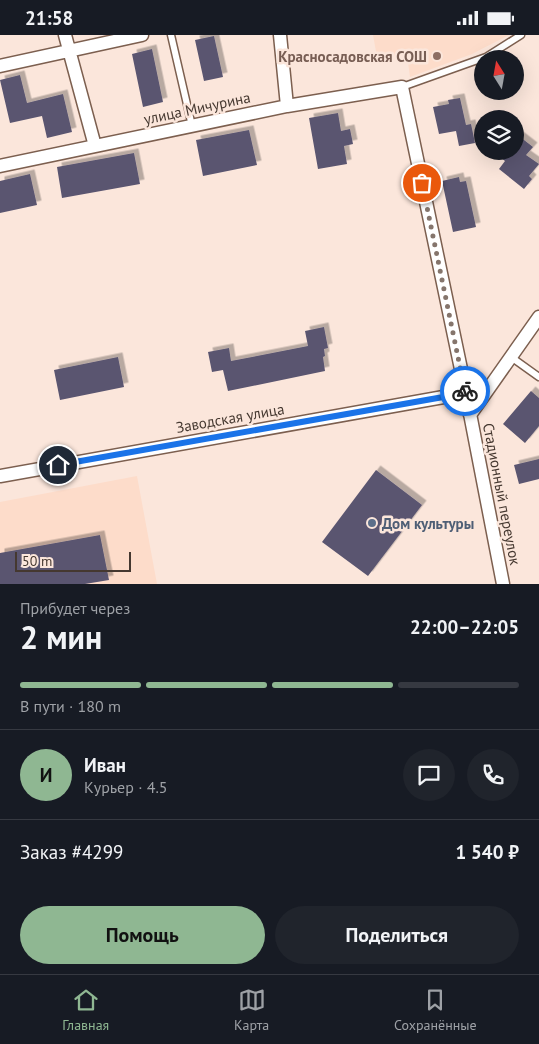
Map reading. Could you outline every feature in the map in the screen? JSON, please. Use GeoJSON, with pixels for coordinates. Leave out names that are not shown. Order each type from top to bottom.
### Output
{"type":"FeatureCollection","features":[{"type":"Feature","properties":{"kind":"street"},"geometry":{"type":"LineString","coordinates":[[65,35],[95,145]]}},
{"type":"Feature","properties":{"kind":"street"},"geometry":{"type":"LineString","coordinates":[[0,66],[142,35]]}},
{"type":"Feature","properties":{"kind":"street"},"geometry":{"type":"LineString","coordinates":[[280,35],[287,106]]}},
{"type":"Feature","properties":{"kind":"street","name":"улица Мичурина"},"geometry":{"type":"LineString","coordinates":[[0,166],[287,106],[402,87]]}},
{"type":"Feature","properties":{"kind":"street","name":"Стадионный переулок"},"geometry":{"type":"LineString","coordinates":[[402,87],[466,393],[503,584]]}},
{"type":"Feature","properties":{"kind":"street"},"geometry":{"type":"LineString","coordinates":[[470,415],[539,317]]}},
{"type":"Feature","properties":{"kind":"street","name":"Заводская улица"},"geometry":{"type":"LineString","coordinates":[[0,476],[466,393]]}},
{"type":"Feature","properties":{"kind":"lane"},"geometry":{"type":"LineString","coordinates":[[171,35],[192,126]]}},
{"type":"Feature","properties":{"kind":"lane"},"geometry":{"type":"LineString","coordinates":[[402,87],[486,57],[521,35]]}},
{"type":"Feature","properties":{"kind":"lane"},"geometry":{"type":"LineString","coordinates":[[511,357],[539,377]]}},
{"type":"Feature","properties":{"kind":"shaded area","name":"Красносадовская СОШ"},"geometry":{"type":"Polygon","coordinates":[[[373,35],[509,35],[480,50],[474,50],[472,54],[410,77],[407,55],[377,57],[373,35]]]}},
{"type":"Feature","properties":{"kind":"shaded area"},"geometry":{"type":"Polygon","coordinates":[[[137,476],[157,584],[0,584],[0,502],[137,476]]]}},
{"type":"Feature","properties":{"kind":"building"},"geometry":{"type":"Polygon","coordinates":[[[214,36],[223,77],[204,81],[195,40],[214,36]]]}},
{"type":"Feature","properties":{"kind":"building"},"geometry":{"type":"Polygon","coordinates":[[[152,49],[163,102],[143,107],[132,54],[152,49]]]}},
{"type":"Feature","properties":{"kind":"building"},"geometry":{"type":"Polygon","coordinates":[[[20,75],[27,103],[63,94],[72,132],[47,138],[42,116],[10,123],[0,80],[20,75]]]}},
{"type":"Feature","properties":{"kind":"building"},"geometry":{"type":"Polygon","coordinates":[[[460,98],[466,125],[471,124],[474,143],[459,146],[456,131],[439,134],[433,107],[449,104],[448,100],[460,98]]]}},
{"type":"Feature","properties":{"kind":"building"},"geometry":{"type":"Polygon","coordinates":[[[338,113],[341,131],[350,129],[353,144],[344,146],[347,164],[318,169],[309,118],[338,113]]]}},
{"type":"Feature","properties":{"kind":"building"},"geometry":{"type":"Polygon","coordinates":[[[249,130],[257,165],[203,176],[196,140],[249,130]]]}},
{"type":"Feature","properties":{"kind":"building"},"geometry":{"type":"Polygon","coordinates":[[[524,140],[533,147],[526,155],[539,164],[529,176],[532,179],[524,189],[499,169],[505,161],[504,160],[524,160],[524,140]]]}},
{"type":"Feature","properties":{"kind":"building"},"geometry":{"type":"Polygon","coordinates":[[[134,153],[140,184],[62,198],[57,167],[134,153]]]}},
{"type":"Feature","properties":{"kind":"building"},"geometry":{"type":"Polygon","coordinates":[[[30,174],[37,205],[0,213],[0,181],[30,174]]]}},
{"type":"Feature","properties":{"kind":"building"},"geometry":{"type":"Polygon","coordinates":[[[459,177],[460,182],[466,181],[476,227],[453,232],[442,181],[459,177]]]}},
{"type":"Feature","properties":{"kind":"building"},"geometry":{"type":"Polygon","coordinates":[[[324,327],[328,348],[324,349],[325,371],[228,391],[223,370],[212,372],[208,352],[229,348],[231,361],[308,346],[305,331],[324,327]]]}},
{"type":"Feature","properties":{"kind":"building"},"geometry":{"type":"Polygon","coordinates":[[[118,357],[124,387],[60,400],[54,370],[118,357]]]}},
{"type":"Feature","properties":{"kind":"building"},"geometry":{"type":"Polygon","coordinates":[[[531,391],[539,398],[539,426],[525,443],[503,424],[531,391]]]}},
{"type":"Feature","properties":{"kind":"building"},"geometry":{"type":"Polygon","coordinates":[[[539,459],[539,479],[519,484],[514,465],[539,459]]]}},
{"type":"Feature","properties":{"kind":"building","name":"Дом культуры"},"geometry":{"type":"Polygon","coordinates":[[[376,470],[422,505],[368,576],[322,542],[376,470]]]}},
{"type":"Feature","properties":{"kind":"building"},"geometry":{"type":"Polygon","coordinates":[[[100,535],[109,580],[85,584],[0,584],[0,553],[100,535]]]}},
{"type":"Feature","properties":{"kind":"way so far"},"geometry":{"type":"LineString","coordinates":[[422,183],[465,391]]}},
{"type":"Feature","properties":{"kind":"place","name":"Красносадовская СОШ"},"geometry":{"type":"Point","coordinates":[437,56]}},
{"type":"Feature","properties":{"kind":"place","name":"Дом культуры"},"geometry":{"type":"Point","coordinates":[372,523]}},
{"type":"Feature","properties":{"kind":"route"},"geometry":{"type":"LineString","coordinates":[[58,465],[466,393],[465,391]]}}]}
